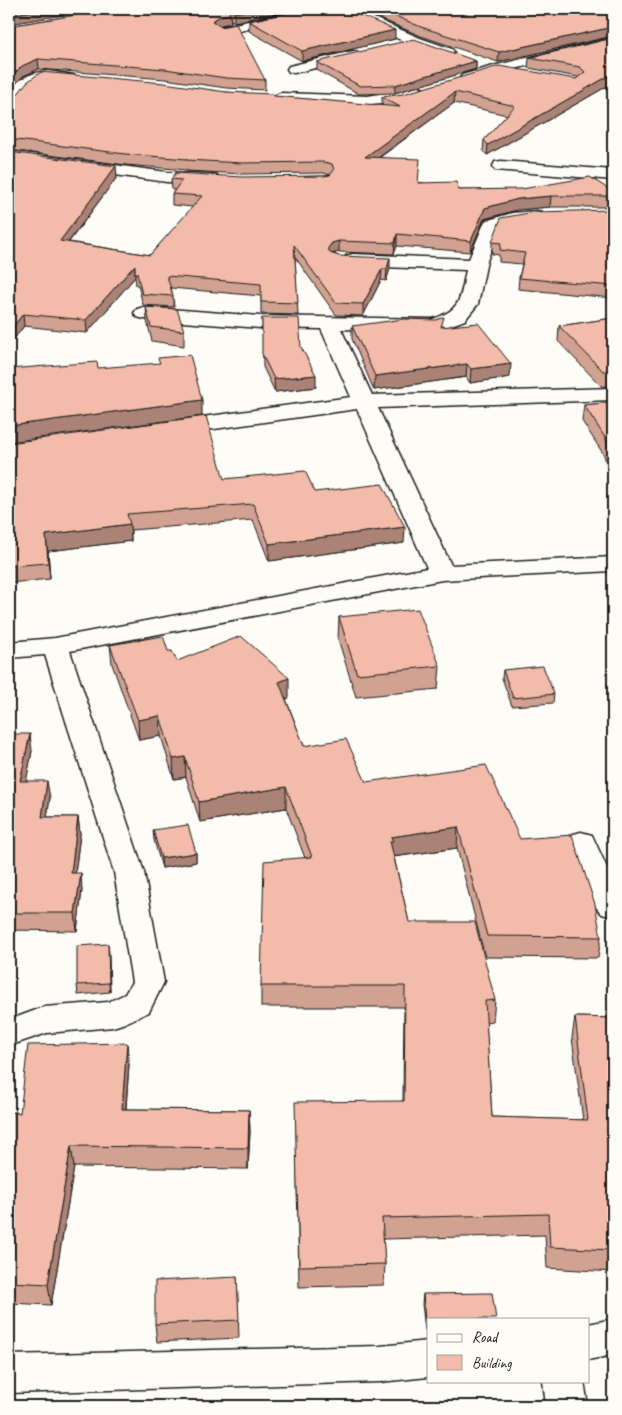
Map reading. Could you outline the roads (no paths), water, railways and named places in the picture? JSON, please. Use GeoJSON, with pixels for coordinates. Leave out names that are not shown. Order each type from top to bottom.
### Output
{"type":"FeatureCollection","features":[{"type":"Feature","properties":{"kind":"street"},"geometry":{"type":"LineString","coordinates":[[221,31],[322,9]]}},
{"type":"Feature","properties":{"kind":"street"},"geometry":{"type":"LineString","coordinates":[[342,9],[415,41],[497,68],[536,75]]}},
{"type":"Feature","properties":{"kind":"street"},"geometry":{"type":"LineString","coordinates":[[387,48],[415,41]]}},
{"type":"Feature","properties":{"kind":"street"},"geometry":{"type":"LineString","coordinates":[[451,82],[497,68],[613,42]]}},
{"type":"Feature","properties":{"kind":"street"},"geometry":{"type":"LineString","coordinates":[[294,69],[368,52]]}},
{"type":"Feature","properties":{"kind":"street"},"geometry":{"type":"LineString","coordinates":[[9,105],[17,91],[27,81],[39,75],[83,79]]}},
{"type":"Feature","properties":{"kind":"street"},"geometry":{"type":"LineString","coordinates":[[262,97],[375,102],[396,99],[433,88]]}},
{"type":"Feature","properties":{"kind":"street"},"geometry":{"type":"LineString","coordinates":[[9,156],[167,177],[223,180]]}},
{"type":"Feature","properties":{"kind":"street"},"geometry":{"type":"LineString","coordinates":[[501,166],[613,175]]}},
{"type":"Feature","properties":{"kind":"street"},"geometry":{"type":"LineString","coordinates":[[144,313],[260,322],[435,324],[452,320],[470,303],[476,265],[491,225],[512,218],[550,215]]}},
{"type":"Feature","properties":{"kind":"street"},"geometry":{"type":"LineString","coordinates":[[339,260],[476,265]]}},
{"type":"Feature","properties":{"kind":"street"},"geometry":{"type":"LineString","coordinates":[[328,323],[442,573]]}},
{"type":"Feature","properties":{"kind":"street"},"geometry":{"type":"LineString","coordinates":[[156,430],[363,402],[613,394]]}},
{"type":"Feature","properties":{"kind":"street"},"geometry":{"type":"LineString","coordinates":[[9,650],[55,646],[442,573],[613,564]]}},
{"type":"Feature","properties":{"kind":"street"},"geometry":{"type":"LineString","coordinates":[[9,1033],[44,1020],[113,1014],[137,1003],[148,982],[129,872],[55,646]]}},
{"type":"Feature","properties":{"kind":"street"},"geometry":{"type":"LineString","coordinates":[[581,842],[604,896],[613,906]]}},
{"type":"Feature","properties":{"kind":"street"},"geometry":{"type":"LineString","coordinates":[[590,1342],[613,1338]]}},
{"type":"Feature","properties":{"kind":"street"},"geometry":{"type":"LineString","coordinates":[[9,1374],[380,1364],[427,1359]]}},
{"type":"Feature","properties":{"kind":"street"},"geometry":{"type":"LineString","coordinates":[[563,1382],[567,1406]]}}]}
